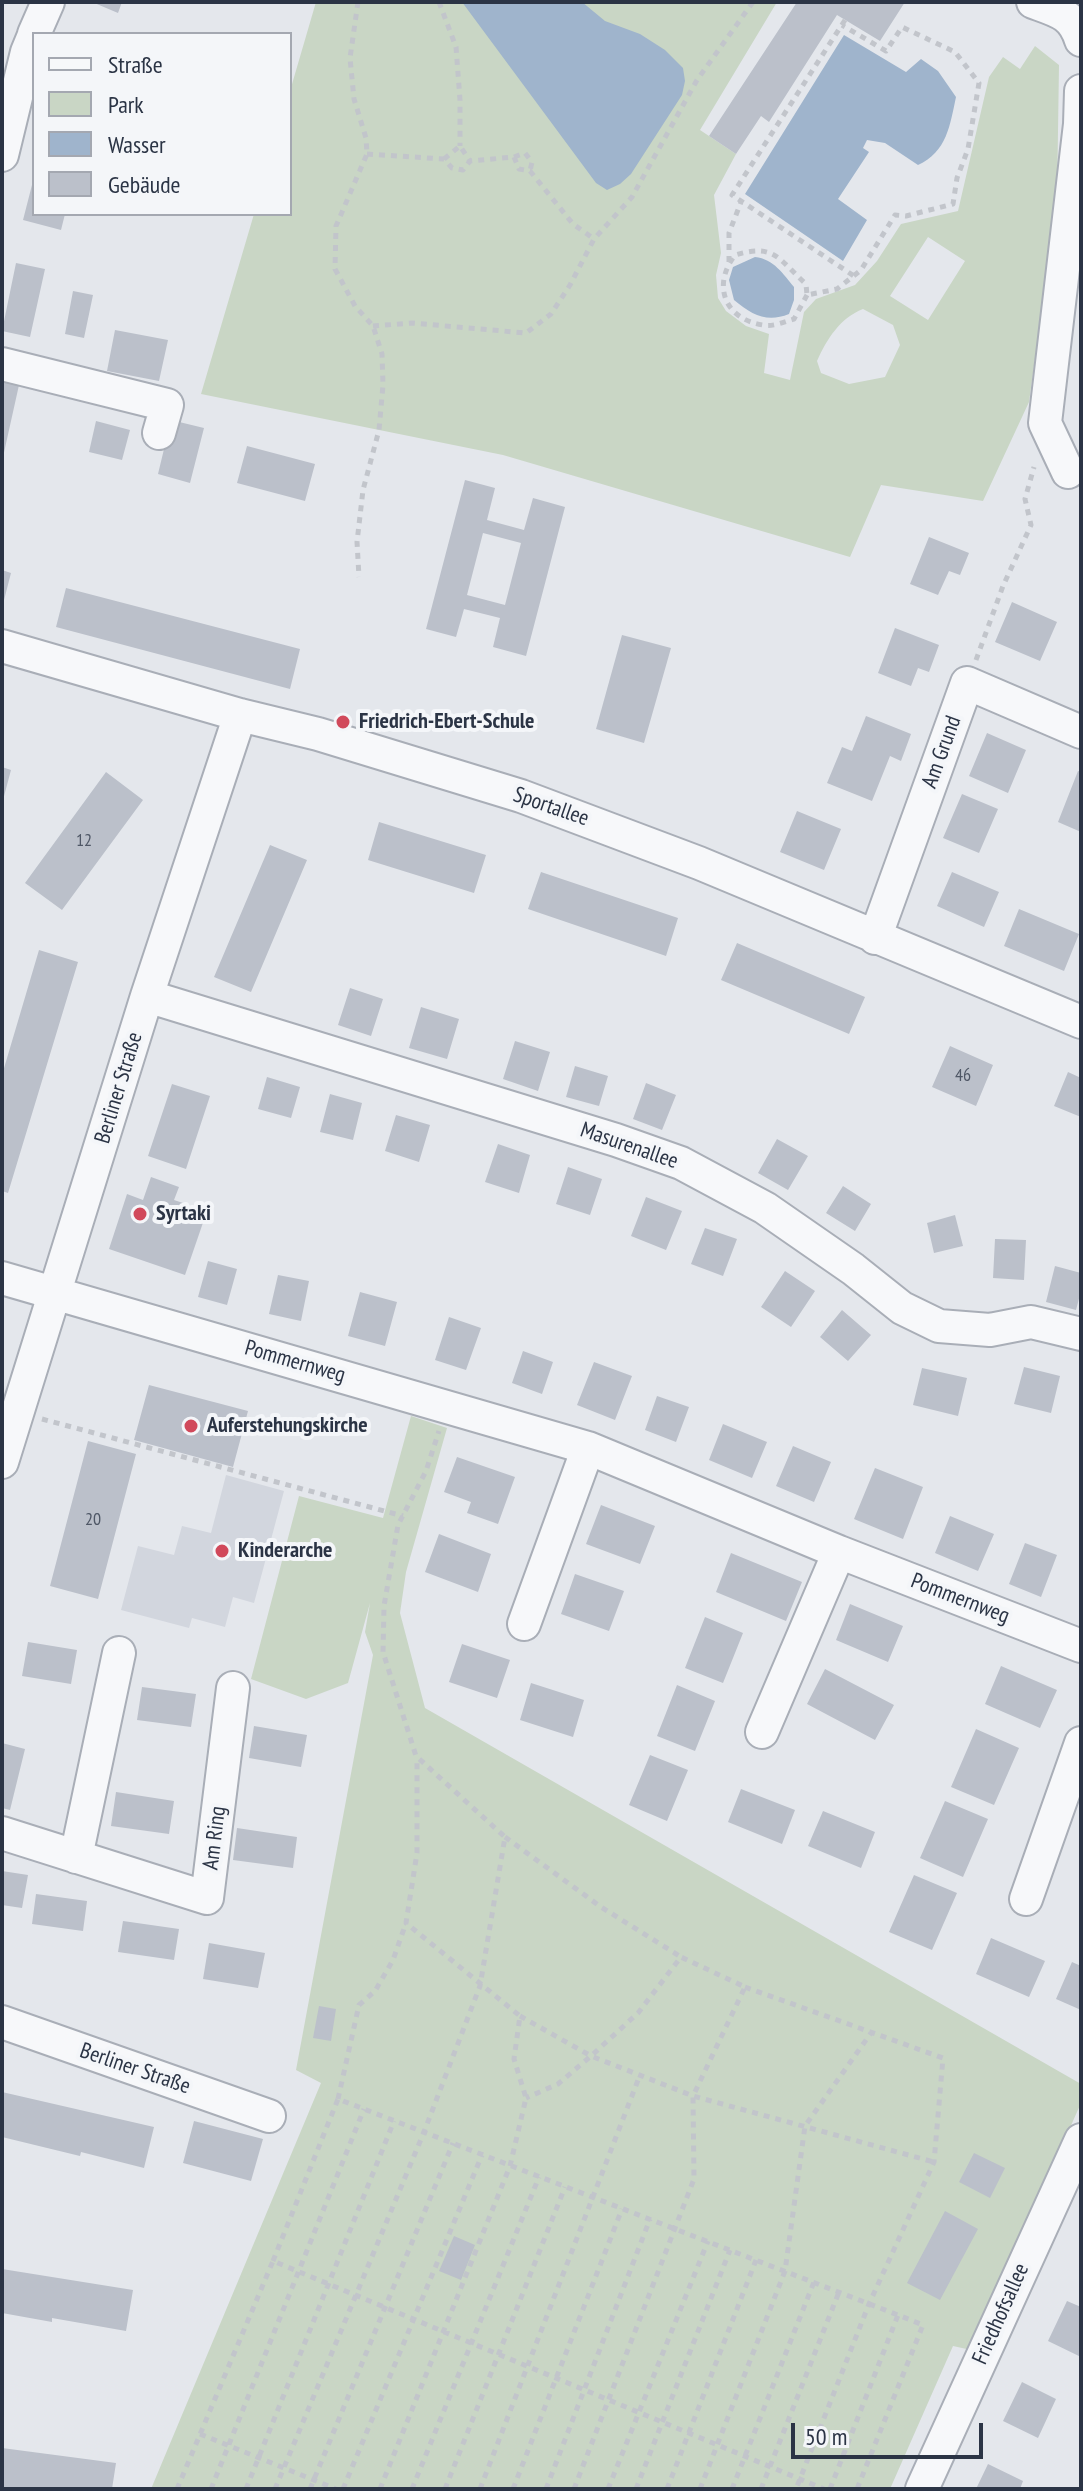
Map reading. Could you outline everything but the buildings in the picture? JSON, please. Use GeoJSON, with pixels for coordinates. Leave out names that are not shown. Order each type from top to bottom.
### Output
{"type":"FeatureCollection","features":[{"type":"Feature","properties":{"kind":"street"},"geometry":{"type":"LineString","coordinates":[[2,155],[24,42],[48,2]]}},
{"type":"Feature","properties":{"kind":"street"},"geometry":{"type":"LineString","coordinates":[[1033,2],[1059,11],[1076,23],[1081,40]]}},
{"type":"Feature","properties":{"kind":"street"},"geometry":{"type":"LineString","coordinates":[[1068,472],[1045,423],[1080,124],[1081,91]]}},
{"type":"Feature","properties":{"kind":"street"},"geometry":{"type":"LineString","coordinates":[[2,364],[167,405],[159,433]]}},
{"type":"Feature","properties":{"kind":"street","name":"Sportallee"},"geometry":{"type":"LineString","coordinates":[[2,646],[240,715],[318,734],[521,796],[699,863],[1081,1022]]}},
{"type":"Feature","properties":{"kind":"street"},"geometry":{"type":"LineString","coordinates":[[967,683],[1081,732]]}},
{"type":"Feature","properties":{"kind":"street","name":"Am Grund"},"geometry":{"type":"LineString","coordinates":[[875,938],[967,683]]}},
{"type":"Feature","properties":{"kind":"street","name":"Berliner Straße"},"geometry":{"type":"LineString","coordinates":[[2,1462],[147,996],[240,715]]}},
{"type":"Feature","properties":{"kind":"street","name":"Masurenallee"},"geometry":{"type":"LineString","coordinates":[[147,996],[616,1140],[681,1163],[765,1208],[853,1269],[902,1308],[939,1326],[990,1330],[1031,1322],[1081,1334]]}},
{"type":"Feature","properties":{"kind":"street","name":"Pommernweg"},"geometry":{"type":"LineString","coordinates":[[2,1278],[588,1448],[839,1552],[1081,1646]]}},
{"type":"Feature","properties":{"kind":"street"},"geometry":{"type":"LineString","coordinates":[[524,1624],[588,1448]]}},
{"type":"Feature","properties":{"kind":"street"},"geometry":{"type":"LineString","coordinates":[[762,1732],[839,1552]]}},
{"type":"Feature","properties":{"kind":"street"},"geometry":{"type":"LineString","coordinates":[[76,1857],[119,1653]]}},
{"type":"Feature","properties":{"kind":"street","name":"Am Ring"},"geometry":{"type":"LineString","coordinates":[[2,1833],[207,1898],[233,1688]]}},
{"type":"Feature","properties":{"kind":"street"},"geometry":{"type":"LineString","coordinates":[[1026,1899],[1081,1743]]}},
{"type":"Feature","properties":{"kind":"street","name":"Berliner Straße"},"geometry":{"type":"LineString","coordinates":[[2,2022],[269,2116]]}},
{"type":"Feature","properties":{"kind":"street","name":"Friedhofsallee"},"geometry":{"type":"LineString","coordinates":[[922,2489],[1081,2140]]}},
{"type":"Feature","properties":{"kind":"path"},"geometry":{"type":"LineString","coordinates":[[358,2],[350,58],[354,99],[366,138],[367,154],[336,226],[335,269],[355,306],[373,326],[382,354],[383,385],[379,430],[363,490],[357,542],[359,577]]}},
{"type":"Feature","properties":{"kind":"path"},"geometry":{"type":"LineString","coordinates":[[439,2],[456,47],[460,146],[470,161]]}},
{"type":"Feature","properties":{"kind":"path"},"geometry":{"type":"LineString","coordinates":[[373,326],[412,323],[526,333],[551,314],[594,239],[632,197],[697,80],[753,2]]}},
{"type":"Feature","properties":{"kind":"path"},"geometry":{"type":"LineString","coordinates":[[807,295],[837,289],[854,276],[861,270],[895,215],[906,216],[953,204],[957,178],[968,149],[979,83],[955,52],[902,27],[886,51],[843,22],[732,195],[854,276]]}},
{"type":"Feature","properties":{"kind":"path"},"geometry":{"type":"LineString","coordinates":[[367,154],[444,159],[460,146]]}},
{"type":"Feature","properties":{"kind":"path"},"geometry":{"type":"LineString","coordinates":[[444,159],[452,168],[463,170],[470,161],[525,153],[532,162],[530,171]]}},
{"type":"Feature","properties":{"kind":"path"},"geometry":{"type":"LineString","coordinates":[[514,157],[519,169],[530,171],[573,224],[594,239]]}},
{"type":"Feature","properties":{"kind":"path"},"geometry":{"type":"LineString","coordinates":[[729,263],[729,233],[741,202]]}},
{"type":"Feature","properties":{"kind":"path"},"geometry":{"type":"LineString","coordinates":[[755,249],[773,253],[806,284],[807,295],[794,319],[763,325],[736,315],[722,291],[722,279],[735,255],[755,249]]}},
{"type":"Feature","properties":{"kind":"path"},"geometry":{"type":"LineString","coordinates":[[967,683],[1003,586],[1031,525],[1025,499],[1045,423]]}},
{"type":"Feature","properties":{"kind":"path"},"geometry":{"type":"LineString","coordinates":[[177,2489],[338,2099],[359,2005],[375,1991],[393,1960],[406,1923],[417,1853],[416,1756],[383,1652],[384,1606],[398,1525],[426,1471],[447,1407]]}},
{"type":"Feature","properties":{"kind":"path"},"geometry":{"type":"LineString","coordinates":[[18,1413],[403,1516]]}},
{"type":"Feature","properties":{"kind":"path"},"geometry":{"type":"LineString","coordinates":[[416,1756],[505,1837],[601,1907],[681,1957],[745,1987],[943,2058],[934,2162],[869,2304],[796,2489]]}},
{"type":"Feature","properties":{"kind":"path"},"geometry":{"type":"LineString","coordinates":[[275,2489],[424,2132],[480,1986],[505,1837]]}},
{"type":"Feature","properties":{"kind":"path"},"geometry":{"type":"LineString","coordinates":[[406,1923],[520,2016],[591,2056],[693,2096],[934,2162]]}},
{"type":"Feature","properties":{"kind":"path"},"geometry":{"type":"LineString","coordinates":[[526,2098],[558,2084],[591,2056],[638,2013],[681,1957]]}},
{"type":"Feature","properties":{"kind":"path"},"geometry":{"type":"LineString","coordinates":[[574,2489],[677,2230],[694,2179],[693,2096],[745,1987]]}},
{"type":"Feature","properties":{"kind":"path"},"geometry":{"type":"LineString","coordinates":[[380,2489],[510,2166],[526,2098],[514,2059],[520,2016]]}},
{"type":"Feature","properties":{"kind":"path"},"geometry":{"type":"LineString","coordinates":[[700,2489],[785,2271],[805,2126],[871,2033]]}},
{"type":"Feature","properties":{"kind":"path"},"geometry":{"type":"LineString","coordinates":[[480,2489],[640,2075]]}},
{"type":"Feature","properties":{"kind":"path"},"geometry":{"type":"LineString","coordinates":[[338,2099],[923,2325],[857,2489]]}},
{"type":"Feature","properties":{"kind":"path"},"geometry":{"type":"LineString","coordinates":[[211,2489],[364,2109]]}},
{"type":"Feature","properties":{"kind":"path"},"geometry":{"type":"LineString","coordinates":[[246,2489],[394,2121]]}},
{"type":"Feature","properties":{"kind":"path"},"geometry":{"type":"LineString","coordinates":[[310,2489],[453,2143]]}},
{"type":"Feature","properties":{"kind":"path"},"geometry":{"type":"LineString","coordinates":[[343,2489],[482,2155]]}},
{"type":"Feature","properties":{"kind":"path"},"geometry":{"type":"LineString","coordinates":[[412,2489],[539,2177]]}},
{"type":"Feature","properties":{"kind":"path"},"geometry":{"type":"LineString","coordinates":[[445,2489],[565,2187]]}},
{"type":"Feature","properties":{"kind":"path"},"geometry":{"type":"LineString","coordinates":[[513,2489],[622,2209]]}},
{"type":"Feature","properties":{"kind":"path"},"geometry":{"type":"LineString","coordinates":[[546,2489],[650,2219]]}},
{"type":"Feature","properties":{"kind":"path"},"geometry":{"type":"LineString","coordinates":[[608,2489],[708,2241]]}},
{"type":"Feature","properties":{"kind":"path"},"geometry":{"type":"LineString","coordinates":[[636,2489],[730,2250]]}},
{"type":"Feature","properties":{"kind":"path"},"geometry":{"type":"LineString","coordinates":[[667,2489],[756,2260]]}},
{"type":"Feature","properties":{"kind":"path"},"geometry":{"type":"LineString","coordinates":[[273,2261],[827,2489],[898,2315]]}},
{"type":"Feature","properties":{"kind":"path"},"geometry":{"type":"LineString","coordinates":[[732,2489],[814,2282]]}},
{"type":"Feature","properties":{"kind":"path"},"geometry":{"type":"LineString","coordinates":[[761,2489],[839,2292]]}},
{"type":"Feature","properties":{"kind":"path"},"geometry":{"type":"LineString","coordinates":[[200,2434],[336,2489]]}},
{"type":"Feature","properties":{"kind":"shaded area","name":"Kinderarche"},"geometry":{"type":"Polygon","coordinates":[[[226,1475],[284,1491],[254,1603],[233,1597],[225,1627],[192,1618],[189,1628],[121,1610],[138,1546],[174,1555],[182,1526],[211,1533],[226,1475]]]}},
{"type":"Feature","properties":{"kind":"green space"},"geometry":{"type":"Polygon","coordinates":[[[316,2],[777,2],[700,130],[736,154],[714,195],[721,253],[716,275],[718,298],[726,311],[746,326],[769,334],[764,373],[790,380],[804,312],[816,299],[855,285],[877,261],[901,224],[958,211],[989,77],[1003,57],[1020,69],[1035,46],[1059,65],[1057,198],[1029,402],[983,501],[881,485],[850,557],[503,455],[201,394],[253,216],[292,216],[292,84],[316,2]],[[928,237],[890,296],[928,320],[965,261],[928,237]],[[863,309],[855,313],[830,337],[817,361],[821,373],[849,384],[885,377],[900,345],[893,325],[863,309]]]}},
{"type":"Feature","properties":{"kind":"green space"},"geometry":{"type":"Polygon","coordinates":[[[411,1416],[447,1428],[406,1572],[400,1613],[425,1708],[1081,2084],[1081,2103],[971,2350],[953,2346],[890,2489],[151,2489],[321,2083],[296,2070],[373,1655],[365,1632],[370,1603],[348,1683],[306,1699],[251,1679],[299,1496],[383,1518],[411,1416]]]}},
{"type":"Feature","properties":{"kind":"water"},"geometry":{"type":"Polygon","coordinates":[[[462,2],[582,2],[605,21],[640,34],[665,50],[683,68],[685,81],[682,95],[631,174],[607,190],[596,183],[462,2]]]}},
{"type":"Feature","properties":{"kind":"water"},"geometry":{"type":"Polygon","coordinates":[[[844,35],[906,72],[921,59],[938,71],[956,97],[946,137],[935,153],[918,165],[885,143],[867,140],[863,148],[869,152],[838,199],[867,220],[843,261],[745,194],[844,35]]]}},
{"type":"Feature","properties":{"kind":"water"},"geometry":{"type":"Polygon","coordinates":[[[755,257],[773,264],[794,287],[789,314],[774,318],[760,316],[734,300],[729,280],[733,267],[755,257]]]}},
{"type":"Feature","properties":{"kind":"place","name":"Friedrich-Ebert-Schule"},"geometry":{"type":"Point","coordinates":[343,722]}},
{"type":"Feature","properties":{"kind":"place","name":"Syrtaki"},"geometry":{"type":"Point","coordinates":[140,1214]}},
{"type":"Feature","properties":{"kind":"place","name":"Auferstehungskirche"},"geometry":{"type":"Point","coordinates":[191,1426]}},
{"type":"Feature","properties":{"kind":"place","name":"Kinderarche"},"geometry":{"type":"Point","coordinates":[222,1551]}}]}
